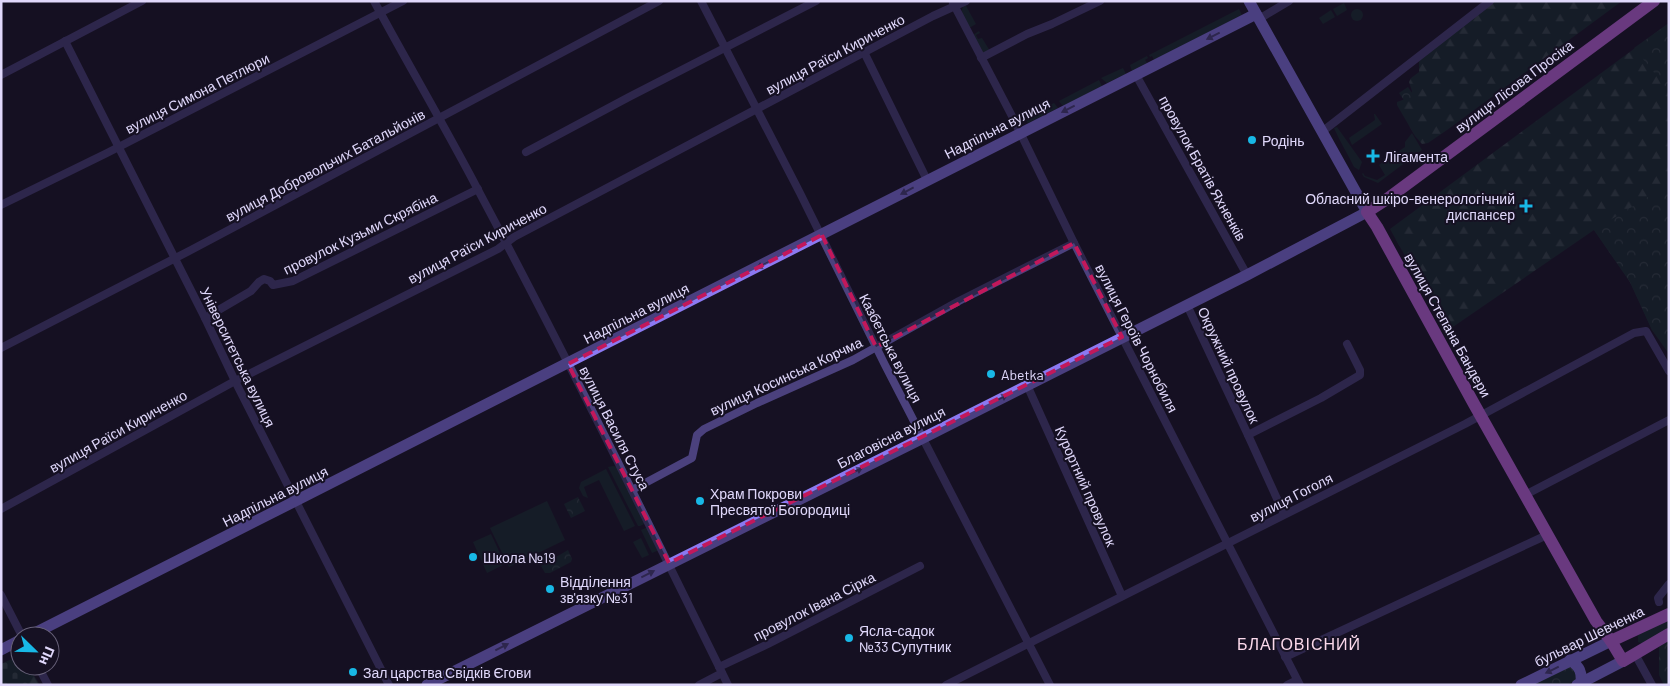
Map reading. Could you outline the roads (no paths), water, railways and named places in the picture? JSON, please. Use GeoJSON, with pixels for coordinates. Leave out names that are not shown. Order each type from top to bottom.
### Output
{"type":"FeatureCollection","features":[{"type":"Feature","properties":{"kind":"main road","name":"вулиця Степана Бандери"},"geometry":{"type":"LineString","coordinates":[[1249,1],[1377,227],[1547,536],[1596,621],[1623,661]]}},
{"type":"Feature","properties":{"kind":"main road","name":"вулиця Лісова Просіка"},"geometry":{"type":"LineString","coordinates":[[1367,212],[1654,1]]}},
{"type":"Feature","properties":{"kind":"main road","name":"Надпільна вулиця"},"geometry":{"type":"LineString","coordinates":[[48,626],[297,502],[1020,133],[1258,17]]}},
{"type":"Feature","properties":{"kind":"main road","name":"Благовісна вулиця"},"geometry":{"type":"LineString","coordinates":[[428,685],[1247,275],[1367,212]]}},
{"type":"Feature","properties":{"kind":"main road","name":"бульвар Шевченка"},"geometry":{"type":"LineString","coordinates":[[1521,685],[1669,614]]}},
{"type":"Feature","properties":{"kind":"main road"},"geometry":{"type":"LineString","coordinates":[[1630,632],[1638,653]]}},
{"type":"Feature","properties":{"kind":"main road"},"geometry":{"type":"LineString","coordinates":[[1579,684],[1638,653],[1669,634]]}},
{"type":"Feature","properties":{"kind":"main road"},"geometry":{"type":"LineString","coordinates":[[1570,660],[1578,666],[1581,672],[1579,684]]}},
{"type":"Feature","properties":{"kind":"street"},"geometry":{"type":"LineString","coordinates":[[1,75],[142,1]]}},
{"type":"Feature","properties":{"kind":"street","name":"вулиця Василя Стуса"},"geometry":{"type":"LineString","coordinates":[[374,1],[506,243],[632,490],[728,685]]}},
{"type":"Feature","properties":{"kind":"street","name":"вулиця Симона Петлюри"},"geometry":{"type":"LineString","coordinates":[[1,205],[119,147],[403,1]]}},
{"type":"Feature","properties":{"kind":"street","name":"вулиця Добровольчих Батальйонів"},"geometry":{"type":"LineString","coordinates":[[1,348],[439,119],[659,1]]}},
{"type":"Feature","properties":{"kind":"street","name":"Казбетська вулиця"},"geometry":{"type":"LineString","coordinates":[[702,1],[822,235],[876,347],[1050,685]]}},
{"type":"Feature","properties":{"kind":"street"},"geometry":{"type":"LineString","coordinates":[[526,152],[816,1]]}},
{"type":"Feature","properties":{"kind":"street","name":"вулиця Раїси Кириченко"},"geometry":{"type":"LineString","coordinates":[[1,509],[235,381],[498,249],[953,4],[966,1]]}},
{"type":"Feature","properties":{"kind":"street"},"geometry":{"type":"LineString","coordinates":[[981,58],[1027,34],[1100,1]]}},
{"type":"Feature","properties":{"kind":"street","name":"Надпільна вулиця"},"geometry":{"type":"LineString","coordinates":[[1258,17],[1289,1]]}},
{"type":"Feature","properties":{"kind":"street"},"geometry":{"type":"LineString","coordinates":[[1323,131],[1490,1]]}},
{"type":"Feature","properties":{"kind":"street","name":"вулиця Героїв Чорнобиля"},"geometry":{"type":"LineString","coordinates":[[953,4],[1298,682]]}},
{"type":"Feature","properties":{"kind":"street","name":"Університетська вулиця"},"geometry":{"type":"LineString","coordinates":[[65,41],[389,685]]}},
{"type":"Feature","properties":{"kind":"street"},"geometry":{"type":"LineString","coordinates":[[864,52],[927,180]]}},
{"type":"Feature","properties":{"kind":"street","name":"провулок Братів Яхненків"},"geometry":{"type":"LineString","coordinates":[[1136,75],[1247,275]]}},
{"type":"Feature","properties":{"kind":"street","name":"провулок Кузьми Скрябіна"},"geometry":{"type":"LineString","coordinates":[[205,318],[251,291],[264,279],[270,280],[274,285],[293,281],[478,189]]}},
{"type":"Feature","properties":{"kind":"street","name":"вулиця Косинська Корчма"},"geometry":{"type":"LineString","coordinates":[[632,490],[692,458],[696,437],[700,431],[853,360],[959,301],[1074,243]]}},
{"type":"Feature","properties":{"kind":"street","name":"Окружний провулок"},"geometry":{"type":"LineString","coordinates":[[1187,305],[1284,514]]}},
{"type":"Feature","properties":{"kind":"street","name":"вулиця Гоголя"},"geometry":{"type":"LineString","coordinates":[[946,685],[1481,416],[1634,333],[1646,331],[1669,370]]}},
{"type":"Feature","properties":{"kind":"street","name":"Окружний провулок"},"geometry":{"type":"LineString","coordinates":[[1248,435],[1360,376],[1360,370],[1347,344]]}},
{"type":"Feature","properties":{"kind":"street","name":"Курортний провулок"},"geometry":{"type":"LineString","coordinates":[[1027,385],[1122,596]]}},
{"type":"Feature","properties":{"kind":"street"},"geometry":{"type":"LineString","coordinates":[[1525,495],[1669,420]]}},
{"type":"Feature","properties":{"kind":"street"},"geometry":{"type":"LineString","coordinates":[[1285,657],[1547,536]]}},
{"type":"Feature","properties":{"kind":"street","name":"провулок Івана Сірка"},"geometry":{"type":"LineString","coordinates":[[699,685],[721,670],[768,644],[920,566]]}},
{"type":"Feature","properties":{"kind":"street"},"geometry":{"type":"LineString","coordinates":[[1659,602],[1658,598],[1669,584]]}},
{"type":"Feature","properties":{"kind":"street"},"geometry":{"type":"LineString","coordinates":[[1,595],[17,626]]}},
{"type":"Feature","properties":{"kind":"street"},"geometry":{"type":"LineString","coordinates":[[1638,653],[1652,685]]}},
{"type":"Feature","properties":{"kind":"street"},"geometry":{"type":"LineString","coordinates":[[1287,685],[1298,682]]}},
{"type":"Feature","properties":{"kind":"place","name":"Родінь"},"geometry":{"type":"Point","coordinates":[1252,140]}},
{"type":"Feature","properties":{"kind":"place","name":"Лігамента"},"geometry":{"type":"Point","coordinates":[1373,156]}},
{"type":"Feature","properties":{"kind":"place","name":"Обласний шкіро-венерологічний диспансер"},"geometry":{"type":"Point","coordinates":[1526,206]}},
{"type":"Feature","properties":{"kind":"place","name":"Abetka"},"geometry":{"type":"Point","coordinates":[991,374]}},
{"type":"Feature","properties":{"kind":"place","name":"Храм Покрови Пресвятої Богородиці"},"geometry":{"type":"Point","coordinates":[700,501]}},
{"type":"Feature","properties":{"kind":"place","name":"Школа №19"},"geometry":{"type":"Point","coordinates":[473,557]}},
{"type":"Feature","properties":{"kind":"place","name":"Відділення зв'язку №31"},"geometry":{"type":"Point","coordinates":[550,589]}},
{"type":"Feature","properties":{"kind":"place","name":"Ясла-садок №33 Супутник"},"geometry":{"type":"Point","coordinates":[849,638]}},
{"type":"Feature","properties":{"kind":"place","name":"Зал царства Свідків Єгови"},"geometry":{"type":"Point","coordinates":[353,672]}},
{"type":"Feature","properties":{"kind":"district","name":"БЛАГОВІСНИЙ"},"geometry":{"type":"Point","coordinates":[1299,643]}}]}
